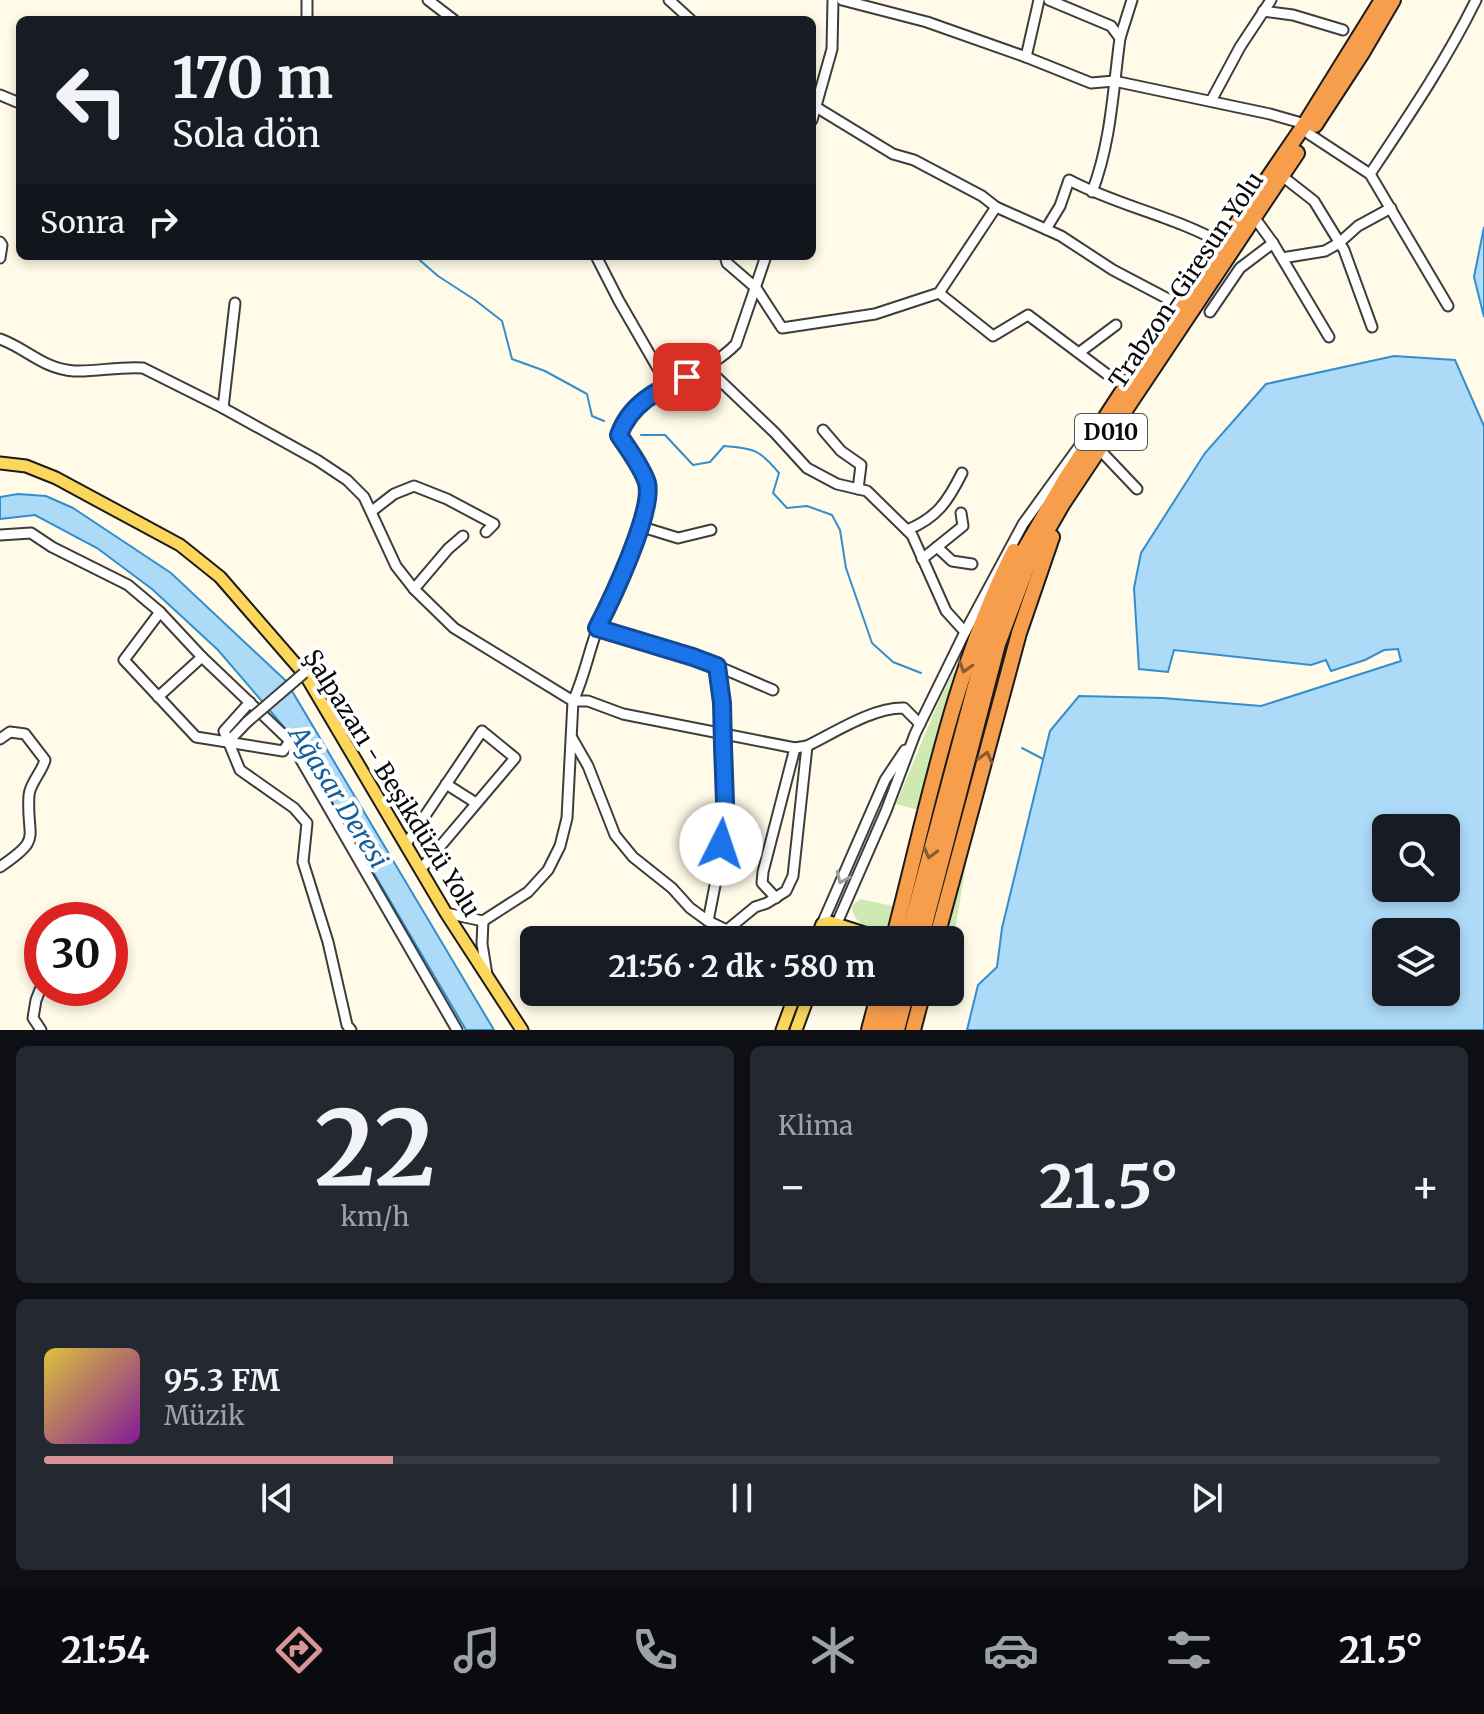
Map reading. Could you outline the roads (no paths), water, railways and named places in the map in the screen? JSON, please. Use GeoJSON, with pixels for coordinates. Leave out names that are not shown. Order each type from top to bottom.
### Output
{"type":"FeatureCollection","features":[{"type":"Feature","properties":{"kind":"highway","name":"Trabzon-Giresun Yolu"},"geometry":{"type":"LineString","coordinates":[[923,907],[998,644],[1029,562],[1063,503],[1282,176],[1382,0]]}},
{"type":"Feature","properties":{"kind":"highway","name":"Trabzon-Giresun Yolu"},"geometry":{"type":"LineString","coordinates":[[923,907],[987,641],[1020,557],[1042,517],[1128,383],[1223,244],[1362,53],[1393,0]]}},
{"type":"Feature","properties":{"kind":"highway"},"geometry":{"type":"LineString","coordinates":[[897,926],[973,642],[993,592],[1025,530],[1101,414],[1128,383]]}},
{"type":"Feature","properties":{"kind":"highway"},"geometry":{"type":"LineString","coordinates":[[940,926],[1019,633],[1063,503]]}},
{"type":"Feature","properties":{"kind":"highway","name":"D010"},"geometry":{"type":"LineString","coordinates":[[914,926],[923,907]]}},
{"type":"Feature","properties":{"kind":"highway","name":"D010"},"geometry":{"type":"LineString","coordinates":[[922,926],[923,907]]}},
{"type":"Feature","properties":{"kind":"highway"},"geometry":{"type":"LineString","coordinates":[[869,1030],[875,1006]]}},
{"type":"Feature","properties":{"kind":"highway"},"geometry":{"type":"LineString","coordinates":[[895,1006],[897,1030]]}},
{"type":"Feature","properties":{"kind":"highway"},"geometry":{"type":"LineString","coordinates":[[883,1030],[898,1006]]}},
{"type":"Feature","properties":{"kind":"highway"},"geometry":{"type":"LineString","coordinates":[[913,1030],[919,1006]]}},
{"type":"Feature","properties":{"kind":"main road","name":"Şalpazarı - Beşikdüzü Yolu"},"geometry":{"type":"LineString","coordinates":[[0,463],[26,466],[56,478],[180,545],[220,577],[304,673],[446,913],[522,1030]]}},
{"type":"Feature","properties":{"kind":"main road"},"geometry":{"type":"LineString","coordinates":[[822,924],[842,926]]}},
{"type":"Feature","properties":{"kind":"main road"},"geometry":{"type":"LineString","coordinates":[[782,1030],[791,1006]]}},
{"type":"Feature","properties":{"kind":"main road"},"geometry":{"type":"LineString","coordinates":[[796,1030],[805,1006]]}},
{"type":"Feature","properties":{"kind":"street"},"geometry":{"type":"LineString","coordinates":[[428,0],[447,16]]}},
{"type":"Feature","properties":{"kind":"street"},"geometry":{"type":"LineString","coordinates":[[669,0],[687,16]]}},
{"type":"Feature","properties":{"kind":"street"},"geometry":{"type":"LineString","coordinates":[[833,0],[832,49],[816,107],[893,154],[926,166],[982,196],[996,207],[1046,229],[1170,300]]}},
{"type":"Feature","properties":{"kind":"street"},"geometry":{"type":"LineString","coordinates":[[842,0],[927,22],[1091,83],[1114,81],[1211,101],[1270,114],[1307,129],[1370,174],[1448,306]]}},
{"type":"Feature","properties":{"kind":"street"},"geometry":{"type":"LineString","coordinates":[[1026,57],[1039,0]]}},
{"type":"Feature","properties":{"kind":"street"},"geometry":{"type":"LineString","coordinates":[[1049,0],[1111,26],[1120,38]]}},
{"type":"Feature","properties":{"kind":"street"},"geometry":{"type":"LineString","coordinates":[[1092,192],[1100,173],[1110,128],[1120,38],[1132,0]]}},
{"type":"Feature","properties":{"kind":"street"},"geometry":{"type":"LineString","coordinates":[[1211,101],[1240,47],[1271,0]]}},
{"type":"Feature","properties":{"kind":"street"},"geometry":{"type":"LineString","coordinates":[[1370,174],[1424,93],[1476,0]]}},
{"type":"Feature","properties":{"kind":"street"},"geometry":{"type":"LineString","coordinates":[[1263,11],[1293,15],[1343,30]]}},
{"type":"Feature","properties":{"kind":"street"},"geometry":{"type":"LineString","coordinates":[[1282,176],[1314,201],[1339,243],[1372,327]]}},
{"type":"Feature","properties":{"kind":"street"},"geometry":{"type":"LineString","coordinates":[[1046,229],[1060,206],[1069,180],[1223,244]]}},
{"type":"Feature","properties":{"kind":"street"},"geometry":{"type":"LineString","coordinates":[[726,260],[756,288],[782,328],[875,314],[939,293],[996,207]]}},
{"type":"Feature","properties":{"kind":"street"},"geometry":{"type":"LineString","coordinates":[[1282,258],[1325,251],[1358,226],[1391,208]]}},
{"type":"Feature","properties":{"kind":"street"},"geometry":{"type":"LineString","coordinates":[[1254,217],[1329,337]]}},
{"type":"Feature","properties":{"kind":"street"},"geometry":{"type":"LineString","coordinates":[[0,242],[0,258]]}},
{"type":"Feature","properties":{"kind":"street"},"geometry":{"type":"LineString","coordinates":[[1210,312],[1240,268],[1273,243]]}},
{"type":"Feature","properties":{"kind":"street"},"geometry":{"type":"LineString","coordinates":[[598,260],[668,386]]}},
{"type":"Feature","properties":{"kind":"street"},"geometry":{"type":"LineString","coordinates":[[446,913],[483,921],[528,892],[548,870],[560,846],[567,818],[573,701],[582,682],[597,628],[625,570],[646,507],[647,484],[619,435],[625,418],[643,401],[707,368],[736,344],[765,260]]}},
{"type":"Feature","properties":{"kind":"street"},"geometry":{"type":"LineString","coordinates":[[939,293],[993,336],[1028,315],[1116,381],[1128,383]]}},
{"type":"Feature","properties":{"kind":"street"},"geometry":{"type":"LineString","coordinates":[[223,408],[235,303]]}},
{"type":"Feature","properties":{"kind":"street"},"geometry":{"type":"LineString","coordinates":[[1080,352],[1116,325]]}},
{"type":"Feature","properties":{"kind":"street"},"geometry":{"type":"LineString","coordinates":[[0,339],[14,344],[28,356],[73,371],[127,366],[143,368],[317,460],[347,480],[364,497],[396,566],[414,589],[454,628],[573,701],[588,701],[623,714],[795,748],[807,746],[876,712],[894,708],[904,708],[918,729]]}},
{"type":"Feature","properties":{"kind":"street"},"geometry":{"type":"LineString","coordinates":[[707,368],[807,468],[837,484],[867,491],[912,535],[946,611],[965,632]]}},
{"type":"Feature","properties":{"kind":"street"},"geometry":{"type":"LineString","coordinates":[[823,430],[841,451],[861,465],[858,489]]}},
{"type":"Feature","properties":{"kind":"street"},"geometry":{"type":"LineString","coordinates":[[836,924],[918,729],[965,632],[1023,524],[1086,437]]}},
{"type":"Feature","properties":{"kind":"street"},"geometry":{"type":"LineString","coordinates":[[1099,449],[1137,489]]}},
{"type":"Feature","properties":{"kind":"street"},"geometry":{"type":"LineString","coordinates":[[907,530],[921,524],[947,502],[962,473]]}},
{"type":"Feature","properties":{"kind":"street"},"geometry":{"type":"LineString","coordinates":[[372,511],[394,494],[414,486],[447,499],[494,524],[486,532]]}},
{"type":"Feature","properties":{"kind":"street"},"geometry":{"type":"LineString","coordinates":[[922,559],[963,526],[961,513]]}},
{"type":"Feature","properties":{"kind":"street"},"geometry":{"type":"LineString","coordinates":[[639,526],[678,538],[711,530]]}},
{"type":"Feature","properties":{"kind":"street"},"geometry":{"type":"LineString","coordinates":[[0,535],[31,533],[52,547],[128,585],[160,612],[290,741],[457,1030]]}},
{"type":"Feature","properties":{"kind":"street"},"geometry":{"type":"LineString","coordinates":[[414,589],[463,536]]}},
{"type":"Feature","properties":{"kind":"street"},"geometry":{"type":"LineString","coordinates":[[937,547],[952,561],[972,564]]}},
{"type":"Feature","properties":{"kind":"street"},"geometry":{"type":"LineString","coordinates":[[160,612],[124,660],[196,737],[283,751],[290,741]]}},
{"type":"Feature","properties":{"kind":"street"},"geometry":{"type":"LineString","coordinates":[[597,628],[693,657],[773,690]]}},
{"type":"Feature","properties":{"kind":"street"},"geometry":{"type":"LineString","coordinates":[[158,697],[202,657]]}},
{"type":"Feature","properties":{"kind":"street"},"geometry":{"type":"LineString","coordinates":[[708,921],[720,860],[725,802],[722,703],[717,666]]}},
{"type":"Feature","properties":{"kind":"street"},"geometry":{"type":"LineString","coordinates":[[228,742],[304,673]]}},
{"type":"Feature","properties":{"kind":"street"},"geometry":{"type":"LineString","coordinates":[[250,702],[224,731],[240,770],[294,808],[307,823],[303,862],[328,942],[347,1025],[351,1030]]}},
{"type":"Feature","properties":{"kind":"street"},"geometry":{"type":"LineString","coordinates":[[822,924],[885,780],[918,729]]}},
{"type":"Feature","properties":{"kind":"street"},"geometry":{"type":"LineString","coordinates":[[406,844],[482,731],[515,758],[421,869]]}},
{"type":"Feature","properties":{"kind":"street"},"geometry":{"type":"LineString","coordinates":[[0,739],[10,732],[25,734],[45,760],[29,791],[30,842],[22,852],[0,867]]}},
{"type":"Feature","properties":{"kind":"street"},"geometry":{"type":"LineString","coordinates":[[572,738],[588,766],[615,835],[633,857],[708,921],[719,926]]}},
{"type":"Feature","properties":{"kind":"street"},"geometry":{"type":"LineString","coordinates":[[732,926],[755,907],[786,891],[793,876],[807,746]]}},
{"type":"Feature","properties":{"kind":"street"},"geometry":{"type":"LineString","coordinates":[[776,898],[762,883],[763,872],[795,748]]}},
{"type":"Feature","properties":{"kind":"street"},"geometry":{"type":"LineString","coordinates":[[446,784],[476,803]]}},
{"type":"Feature","properties":{"kind":"street"},"geometry":{"type":"LineString","coordinates":[[483,921],[482,944],[488,979]]}},
{"type":"Feature","properties":{"kind":"street"},"geometry":{"type":"LineString","coordinates":[[35,1006],[33,1018],[41,1030]]}},
{"type":"Feature","properties":{"kind":"water"},"geometry":{"type":"Polygon","coordinates":[[[1484,227],[1484,317],[1474,277],[1484,227]]]}},
{"type":"Feature","properties":{"kind":"water"},"geometry":{"type":"Polygon","coordinates":[[[1394,356],[1455,360],[1484,426],[1484,1030],[967,1030],[978,985],[997,967],[1002,928],[1050,731],[1079,696],[1163,698],[1261,706],[1401,661],[1398,649],[1384,650],[1331,671],[1326,660],[1311,665],[1174,650],[1168,672],[1139,669],[1134,588],[1141,553],[1205,453],[1266,384],[1394,356]]]}},
{"type":"Feature","properties":{"kind":"water","name":"Ağasar Deresi"},"geometry":{"type":"Polygon","coordinates":[[[18,494],[46,496],[73,508],[171,573],[286,681],[494,1030],[466,1030],[296,741],[218,650],[152,589],[97,548],[35,515],[0,519],[0,497],[18,494]]]}},
{"type":"Feature","properties":{"kind":"waterway"},"geometry":{"type":"LineString","coordinates":[[420,260],[502,321],[512,359],[545,371],[587,394],[592,416],[604,421]]}},
{"type":"Feature","properties":{"kind":"waterway"},"geometry":{"type":"LineString","coordinates":[[641,435],[665,435],[693,465],[710,462],[724,446],[750,449],[767,459],[779,473],[773,493],[787,508],[807,506],[832,515],[840,530],[846,568],[872,643],[893,662],[921,673]]}},
{"type":"Feature","properties":{"kind":"waterway"},"geometry":{"type":"LineString","coordinates":[[1022,748],[1043,759]]}}]}
